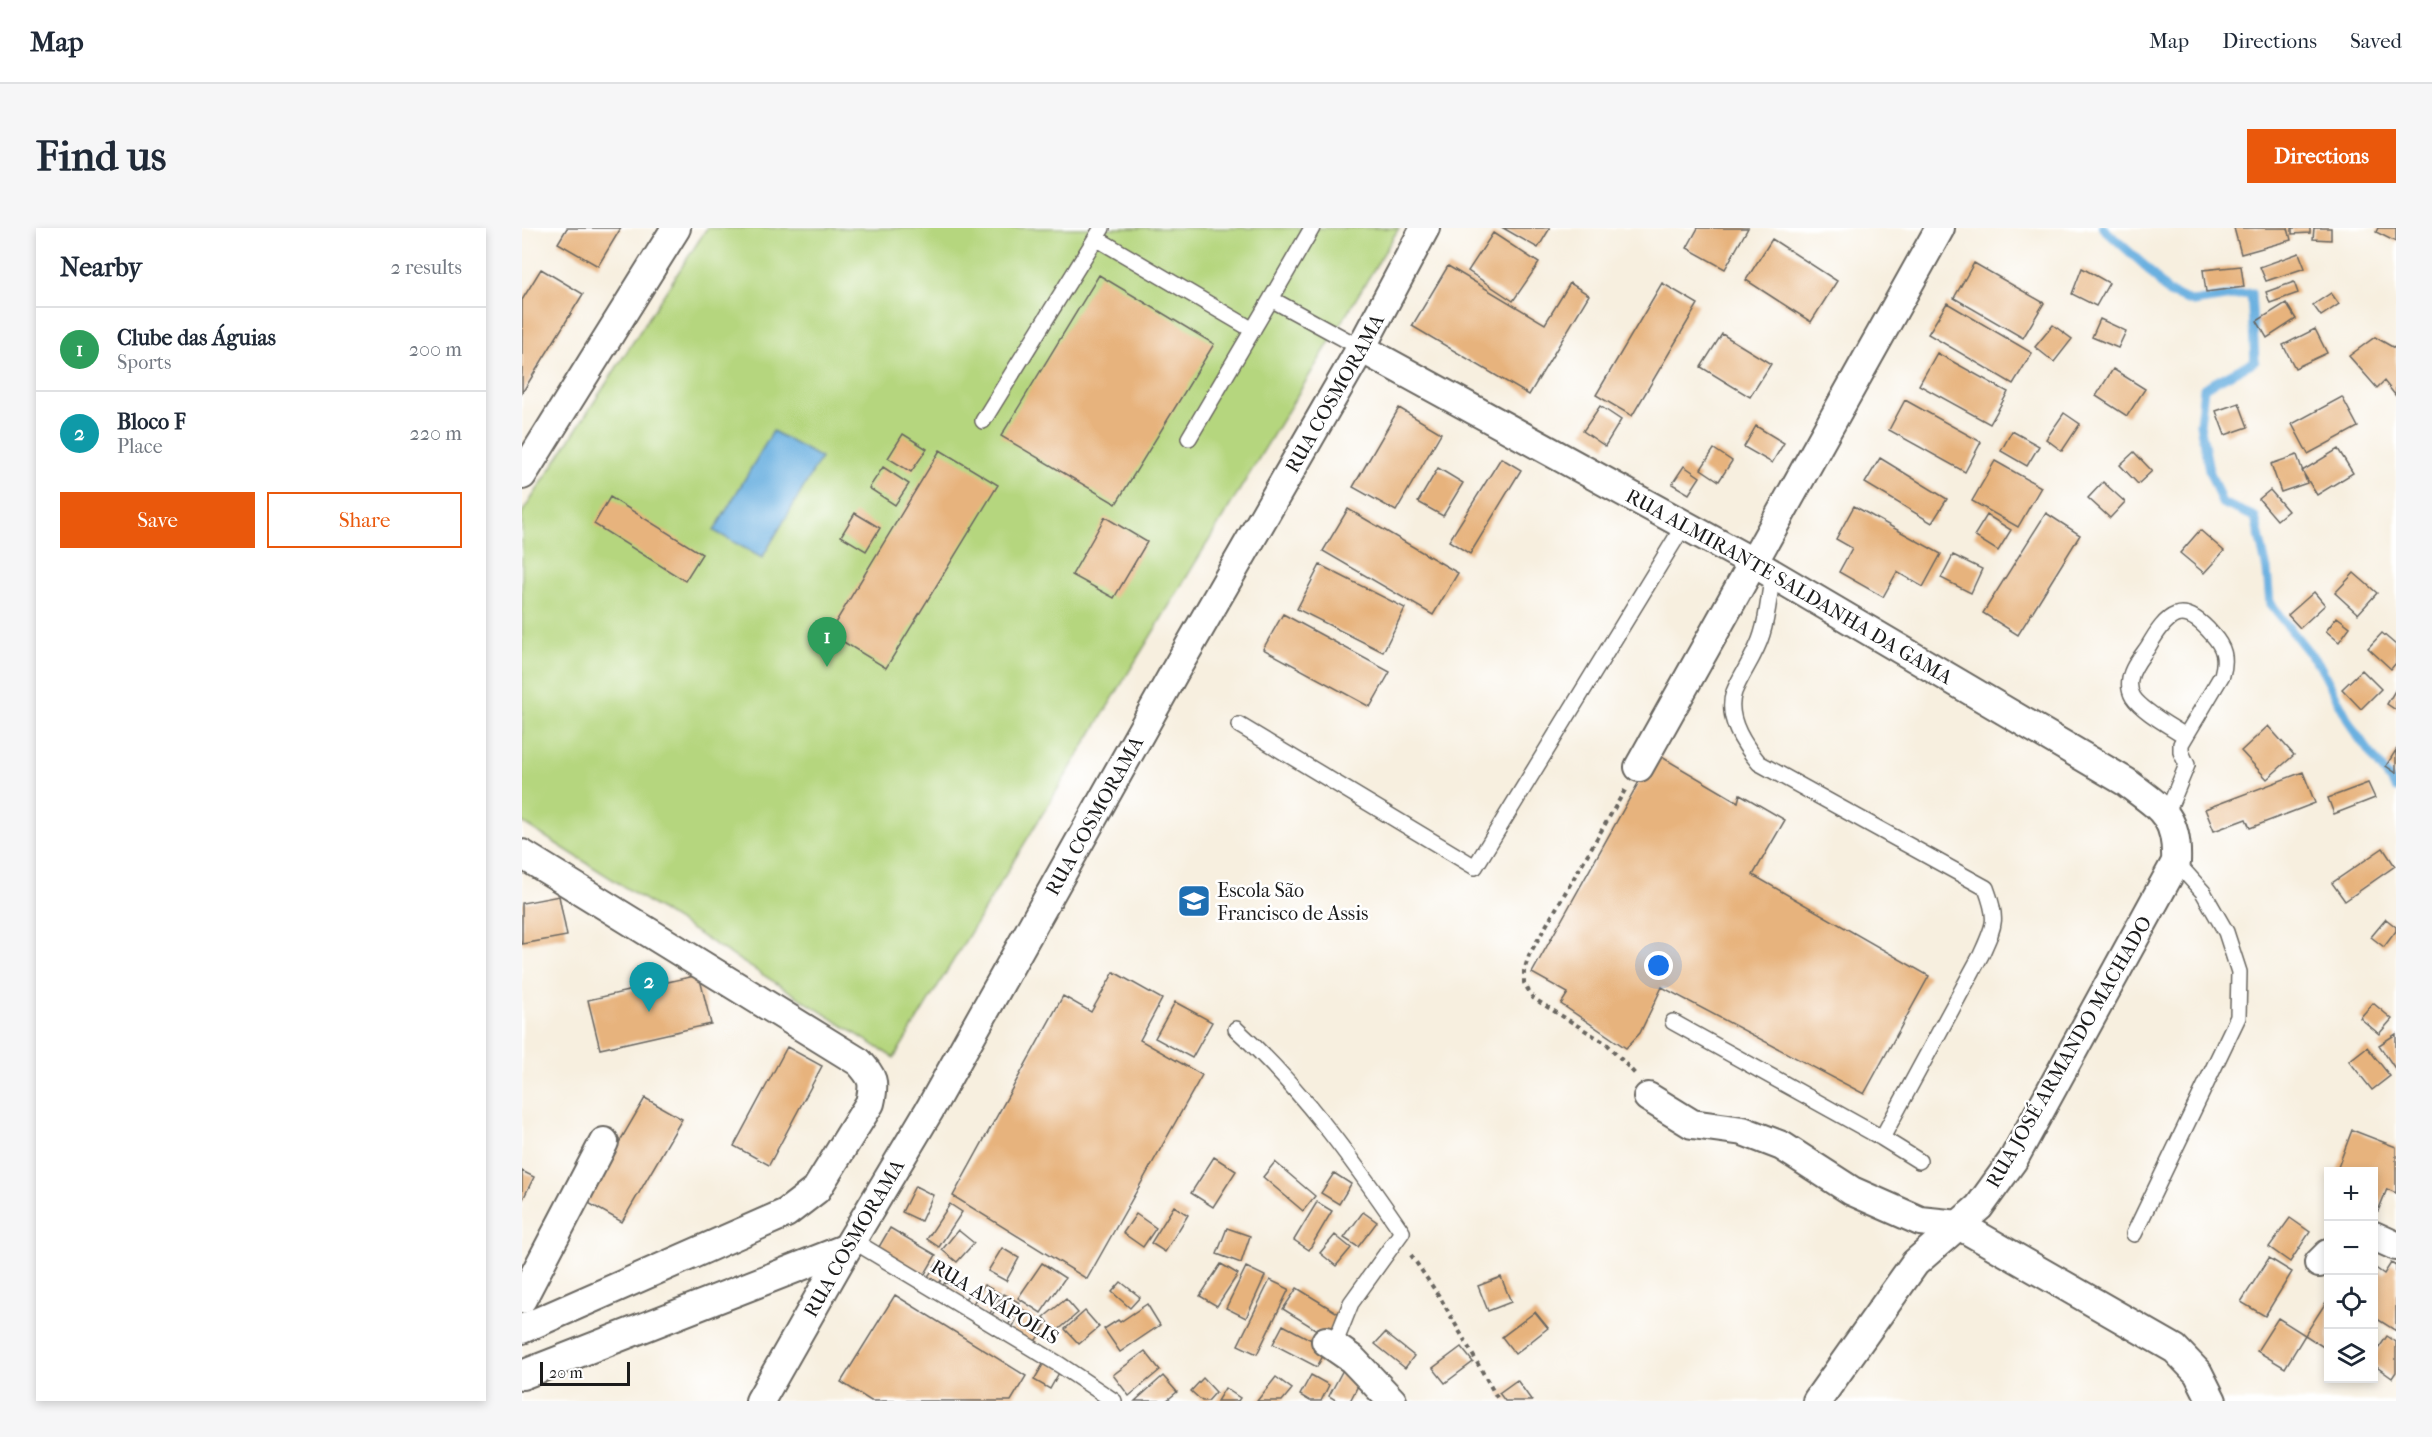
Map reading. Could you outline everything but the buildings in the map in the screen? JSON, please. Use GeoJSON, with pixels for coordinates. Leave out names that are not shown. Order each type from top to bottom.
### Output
{"type":"FeatureCollection","features":[{"type":"Feature","properties":{"kind":"street"},"geometry":{"type":"LineString","coordinates":[[522,475],[676,228]]}},
{"type":"Feature","properties":{"kind":"street","name":"RUA COSMORAMA"},"geometry":{"type":"LineString","coordinates":[[760,1401],[930,1109],[1175,671],[1360,348],[1425,228]]}},
{"type":"Feature","properties":{"kind":"street"},"geometry":{"type":"LineString","coordinates":[[1639,766],[1763,569],[1940,228]]}},
{"type":"Feature","properties":{"kind":"street","name":"RUA ALMIRANTE SALDANHA DA GAMA"},"geometry":{"type":"LineString","coordinates":[[1360,348],[1763,569],[2126,783],[2167,813]]}},
{"type":"Feature","properties":{"kind":"street"},"geometry":{"type":"LineString","coordinates":[[2167,813],[2177,842],[2176,862]]}},
{"type":"Feature","properties":{"kind":"street"},"geometry":{"type":"LineString","coordinates":[[522,854],[859,1062],[872,1077],[873,1089],[870,1103],[816,1190],[786,1213],[522,1329]]}},
{"type":"Feature","properties":{"kind":"street","name":"RUA JOSÉ ARMANDO MACHADO"},"geometry":{"type":"LineString","coordinates":[[1817,1401],[1915,1263],[1979,1207],[2013,1160],[2176,862]]}},
{"type":"Feature","properties":{"kind":"street"},"geometry":{"type":"LineString","coordinates":[[1648,1097],[1692,1124],[1743,1131],[1782,1146],[1852,1191],[1920,1221],[1959,1225],[2175,1349],[2198,1373],[2212,1401]]}},
{"type":"Feature","properties":{"kind":"street"},"geometry":{"type":"LineString","coordinates":[[522,1299],[604,1142]]}},
{"type":"Feature","properties":{"kind":"street"},"geometry":{"type":"LineString","coordinates":[[2378,1238],[2396,1246]]}},
{"type":"Feature","properties":{"kind":"street"},"geometry":{"type":"LineString","coordinates":[[522,1375],[850,1244]]}},
{"type":"Feature","properties":{"kind":"street"},"geometry":{"type":"LineString","coordinates":[[1326,1341],[1352,1359],[1392,1401]]}},
{"type":"Feature","properties":{"kind":"lane"},"geometry":{"type":"LineString","coordinates":[[1189,438],[1312,228]]}},
{"type":"Feature","properties":{"kind":"lane"},"geometry":{"type":"LineString","coordinates":[[983,421],[1099,233],[1253,330]]}},
{"type":"Feature","properties":{"kind":"lane"},"geometry":{"type":"LineString","coordinates":[[1271,299],[1360,348]]}},
{"type":"Feature","properties":{"kind":"lane"},"geometry":{"type":"LineString","coordinates":[[1239,725],[1474,867],[1684,525]]}},
{"type":"Feature","properties":{"kind":"lane"},"geometry":{"type":"LineString","coordinates":[[1763,569],[1763,632],[1733,694],[1733,714],[1737,731],[1746,748],[1759,763],[1986,888],[1995,911],[1992,932],[1981,955],[1882,1138]]}},
{"type":"Feature","properties":{"kind":"lane"},"geometry":{"type":"LineString","coordinates":[[2167,813],[2187,765],[2181,752],[2181,744],[2222,675],[2225,657],[2222,645],[2200,619],[2179,615],[2169,617],[2161,625],[2133,671],[2130,689],[2132,696],[2139,703],[2185,736]]}},
{"type":"Feature","properties":{"kind":"lane"},"geometry":{"type":"LineString","coordinates":[[2134,1234],[2238,1017],[2239,972],[2226,932],[2203,892],[2176,862]]}},
{"type":"Feature","properties":{"kind":"lane"},"geometry":{"type":"LineString","coordinates":[[1673,1023],[1882,1138],[1919,1161]]}},
{"type":"Feature","properties":{"kind":"lane"},"geometry":{"type":"LineString","coordinates":[[1236,1029],[1270,1060],[1346,1150],[1402,1232],[1351,1303],[1336,1338],[1352,1359]]}},
{"type":"Feature","properties":{"kind":"lane","name":"RUA ANÁPOLIS"},"geometry":{"type":"LineString","coordinates":[[850,1244],[1060,1365],[1114,1401]]}},
{"type":"Feature","properties":{"kind":"path"},"geometry":{"type":"LineString","coordinates":[[1639,766],[1529,955],[1524,971],[1524,983],[1533,998],[1607,1044],[1633,1071],[1648,1097]]}},
{"type":"Feature","properties":{"kind":"path"},"geometry":{"type":"LineString","coordinates":[[1399,1237],[1441,1299],[1499,1401]]}},
{"type":"Feature","properties":{"kind":"green space"},"geometry":{"type":"Polygon","coordinates":[[[707,228],[1399,228],[894,1058],[522,822],[522,513],[707,228]]]}},
{"type":"Feature","properties":{"kind":"water"},"geometry":{"type":"Polygon","coordinates":[[[773,431],[821,458],[762,558],[714,531],[773,431]]]}},
{"type":"Feature","properties":{"kind":"waterway"},"geometry":{"type":"LineString","coordinates":[[2103,228],[2144,265],[2169,293],[2193,302],[2251,293],[2255,361],[2204,388],[2200,424],[2209,470],[2222,503],[2255,517],[2267,570],[2270,604],[2320,666],[2354,731],[2396,788]]}},
{"type":"Feature","properties":{"kind":"place","name":"Clube das Águias"},"geometry":{"type":"Point","coordinates":[827,667]}},
{"type":"Feature","properties":{"kind":"place","name":"Escola São Francisco de Assis"},"geometry":{"type":"Point","coordinates":[1194,901]}},
{"type":"Feature","properties":{"kind":"place","name":"Bloco F"},"geometry":{"type":"Point","coordinates":[649,1012]}}]}
